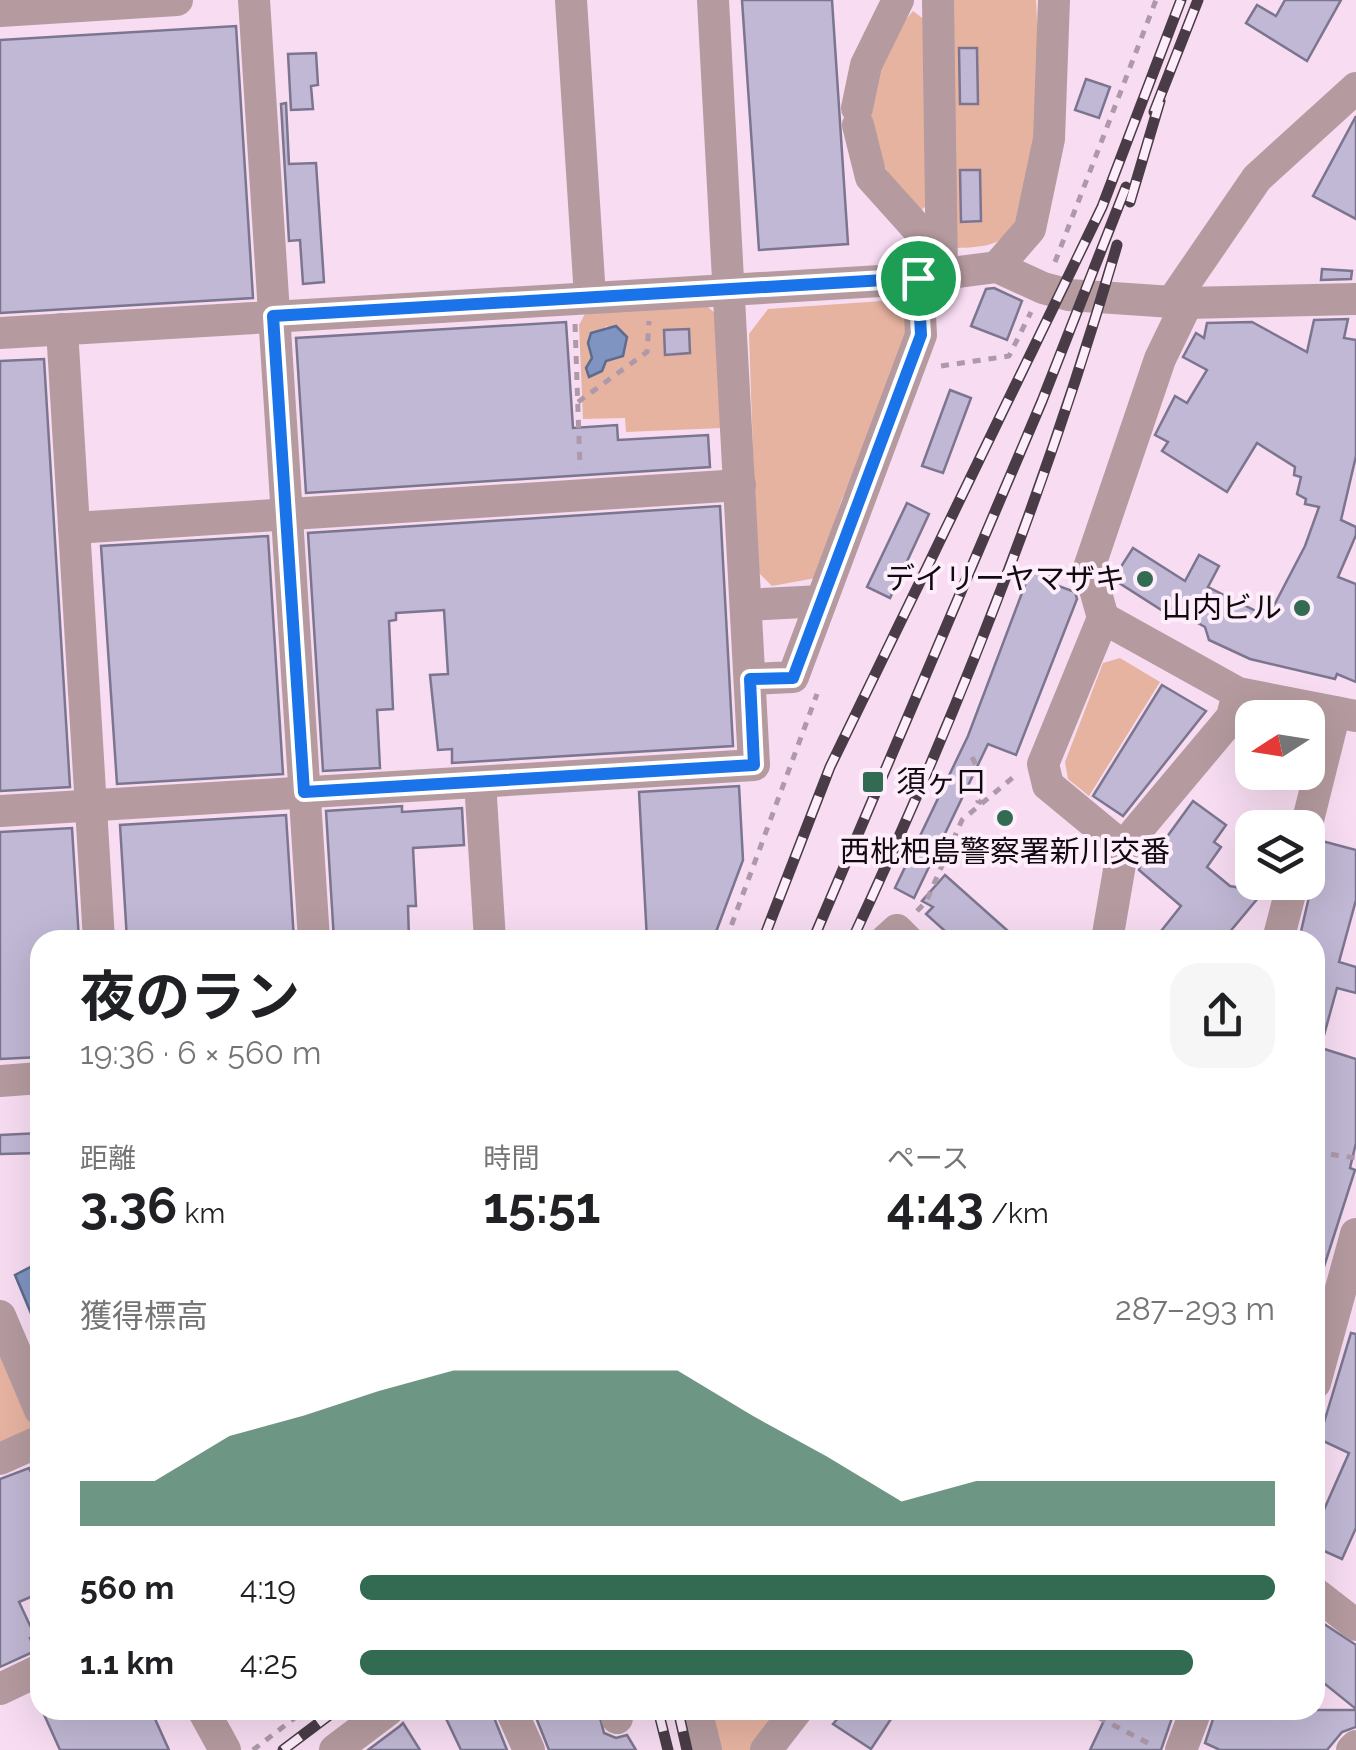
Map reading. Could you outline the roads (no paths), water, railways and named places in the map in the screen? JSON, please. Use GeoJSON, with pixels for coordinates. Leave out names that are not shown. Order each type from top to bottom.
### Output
{"type":"FeatureCollection","features":[{"type":"Feature","properties":{"kind":"street"},"geometry":{"type":"LineString","coordinates":[[0,11],[177,0]]}},
{"type":"Feature","properties":{"kind":"street"},"geometry":{"type":"LineString","coordinates":[[254,0],[313,930]]}},
{"type":"Feature","properties":{"kind":"street"},"geometry":{"type":"LineString","coordinates":[[571,0],[582,298]]}},
{"type":"Feature","properties":{"kind":"street"},"geometry":{"type":"LineString","coordinates":[[0,811],[754,765],[713,0]]}},
{"type":"Feature","properties":{"kind":"street"},"geometry":{"type":"LineString","coordinates":[[898,0],[866,65],[857,117],[871,177],[934,269]]}},
{"type":"Feature","properties":{"kind":"street"},"geometry":{"type":"LineString","coordinates":[[750,679],[793,678],[921,335],[934,269],[938,0]]}},
{"type":"Feature","properties":{"kind":"street"},"geometry":{"type":"LineString","coordinates":[[997,266],[1030,229],[1046,157],[1054,0]]}},
{"type":"Feature","properties":{"kind":"street"},"geometry":{"type":"LineString","coordinates":[[1123,848],[1048,785],[1043,764],[1103,618],[1089,568],[1180,302],[1257,178],[1356,88]]}},
{"type":"Feature","properties":{"kind":"street"},"geometry":{"type":"LineString","coordinates":[[0,333],[730,290],[997,266],[1042,288],[1069,295],[1180,302],[1356,299]]}},
{"type":"Feature","properties":{"kind":"street"},"geometry":{"type":"LineString","coordinates":[[62,329],[98,930]]}},
{"type":"Feature","properties":{"kind":"street"},"geometry":{"type":"LineString","coordinates":[[74,528],[740,485]]}},
{"type":"Feature","properties":{"kind":"street"},"geometry":{"type":"LineString","coordinates":[[746,605],[822,601]]}},
{"type":"Feature","properties":{"kind":"street"},"geometry":{"type":"LineString","coordinates":[[1103,618],[1238,694],[1346,714],[1312,810]]}},
{"type":"Feature","properties":{"kind":"street"},"geometry":{"type":"LineString","coordinates":[[1108,930],[1123,848],[1232,718],[1238,694]]}},
{"type":"Feature","properties":{"kind":"street"},"geometry":{"type":"LineString","coordinates":[[480,782],[489,930]]}},
{"type":"Feature","properties":{"kind":"street"},"geometry":{"type":"LineString","coordinates":[[1281,930],[1288,900]]}},
{"type":"Feature","properties":{"kind":"street"},"geometry":{"type":"LineString","coordinates":[[0,1081],[30,1079]]}},
{"type":"Feature","properties":{"kind":"street"},"geometry":{"type":"LineString","coordinates":[[1325,1359],[1346,1312],[1356,1234]]}},
{"type":"Feature","properties":{"kind":"street"},"geometry":{"type":"LineString","coordinates":[[0,1316],[30,1386]]}},
{"type":"Feature","properties":{"kind":"street"},"geometry":{"type":"LineString","coordinates":[[0,1460],[30,1446]]}},
{"type":"Feature","properties":{"kind":"street"},"geometry":{"type":"LineString","coordinates":[[1325,1601],[1356,1625]]}},
{"type":"Feature","properties":{"kind":"street"},"geometry":{"type":"LineString","coordinates":[[0,1690],[30,1675]]}},
{"type":"Feature","properties":{"kind":"street"},"geometry":{"type":"LineString","coordinates":[[208,1720],[225,1750]]}},
{"type":"Feature","properties":{"kind":"street"},"geometry":{"type":"LineString","coordinates":[[335,1750],[375,1720]]}},
{"type":"Feature","properties":{"kind":"street"},"geometry":{"type":"LineString","coordinates":[[516,1720],[529,1750]]}},
{"type":"Feature","properties":{"kind":"street"},"geometry":{"type":"LineString","coordinates":[[698,1720],[706,1750]]}},
{"type":"Feature","properties":{"kind":"street"},"geometry":{"type":"LineString","coordinates":[[766,1750],[789,1720]]}},
{"type":"Feature","properties":{"kind":"street"},"geometry":{"type":"LineString","coordinates":[[1181,1750],[1192,1720]]}},
{"type":"Feature","properties":{"kind":"water"},"geometry":{"type":"Polygon","coordinates":[[[616,326],[627,337],[623,356],[606,361],[602,371],[589,377],[586,368],[592,358],[588,343],[591,333],[616,326]]]}},
{"type":"Feature","properties":{"kind":"water"},"geometry":{"type":"Polygon","coordinates":[[[30,1267],[30,1311],[15,1275],[30,1267]]]}},
{"type":"Feature","properties":{"kind":"railway"},"geometry":{"type":"LineString","coordinates":[[767,930],[830,767],[1102,207],[1181,0]]}},
{"type":"Feature","properties":{"kind":"railway"},"geometry":{"type":"LineString","coordinates":[[1154,112],[1198,0]]}},
{"type":"Feature","properties":{"kind":"railway"},"geometry":{"type":"LineString","coordinates":[[1130,202],[1160,101]]}},
{"type":"Feature","properties":{"kind":"railway"},"geometry":{"type":"LineString","coordinates":[[817,930],[1042,401],[1126,187]]}},
{"type":"Feature","properties":{"kind":"railway"},"geometry":{"type":"LineString","coordinates":[[857,930],[928,770],[998,598],[1061,423],[1117,245]]}},
{"type":"Feature","properties":{"kind":"railway"},"geometry":{"type":"LineString","coordinates":[[283,1750],[323,1720]]}},
{"type":"Feature","properties":{"kind":"railway"},"geometry":{"type":"LineString","coordinates":[[660,1720],[668,1750]]}},
{"type":"Feature","properties":{"kind":"railway"},"geometry":{"type":"LineString","coordinates":[[680,1720],[687,1750]]}},
{"type":"Feature","properties":{"kind":"place","name":"デイリーヤマザキ"},"geometry":{"type":"Point","coordinates":[1145,579]}},
{"type":"Feature","properties":{"kind":"place","name":"山内ビル"},"geometry":{"type":"Point","coordinates":[1302,608]}},
{"type":"Feature","properties":{"kind":"place","name":"須ヶ口"},"geometry":{"type":"Point","coordinates":[873,782]}},
{"type":"Feature","properties":{"kind":"place","name":"西枇杷島警察署新川交番"},"geometry":{"type":"Point","coordinates":[1005,818]}}]}
